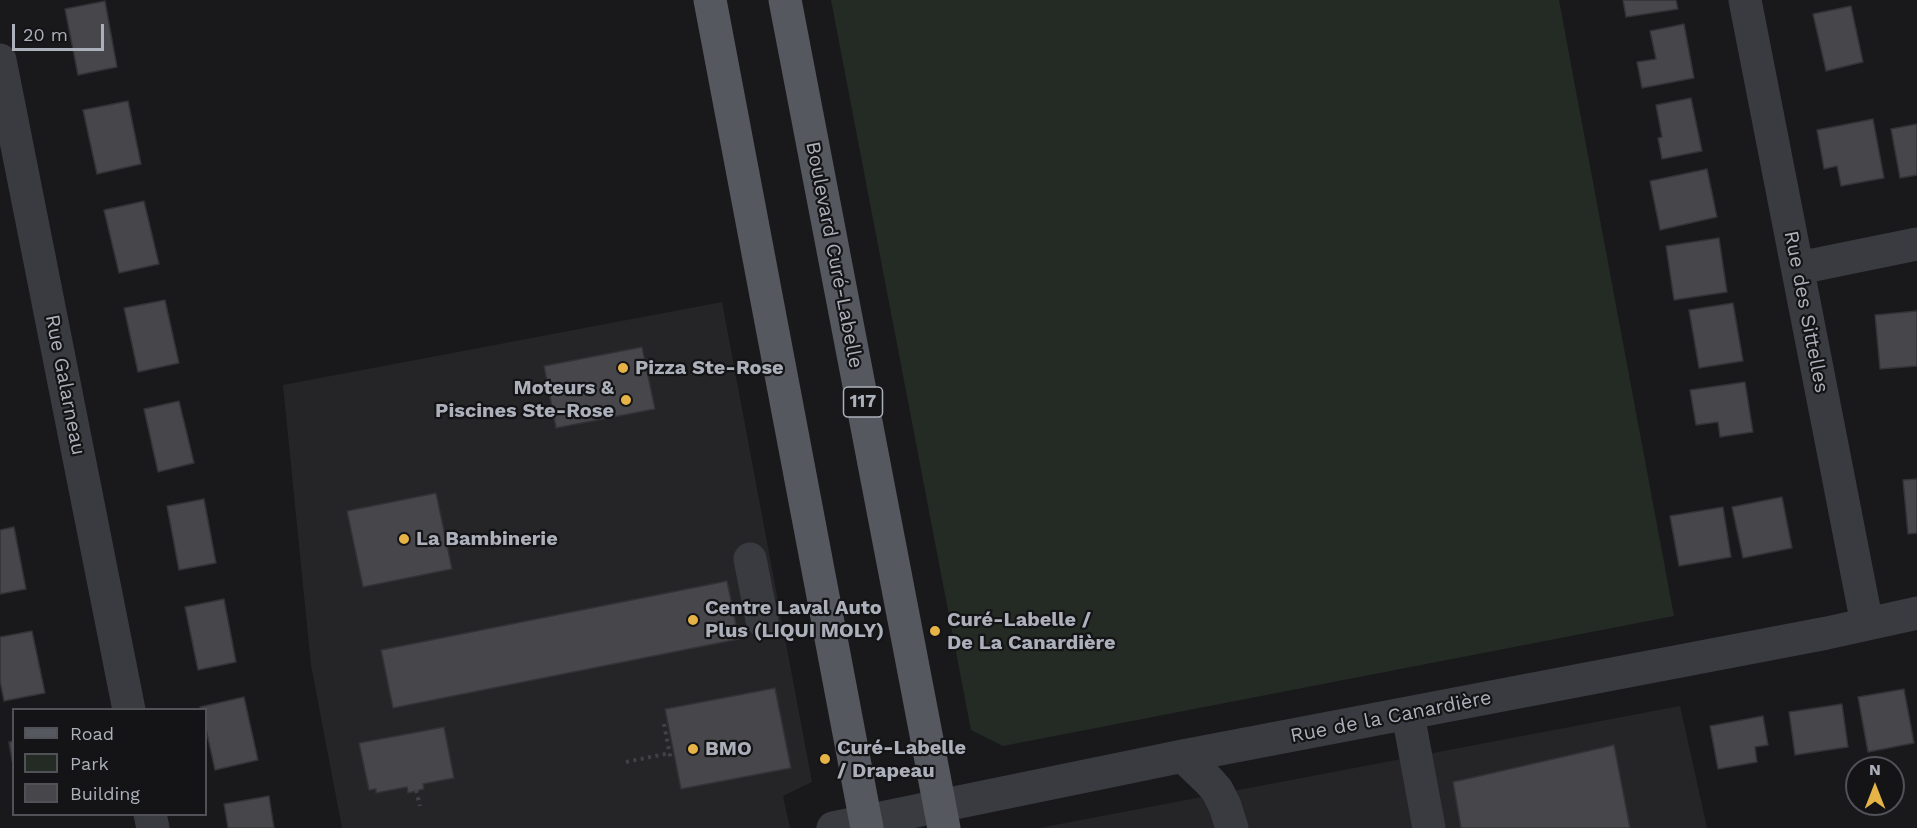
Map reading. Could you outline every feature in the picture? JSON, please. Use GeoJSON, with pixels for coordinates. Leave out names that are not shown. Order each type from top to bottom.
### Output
{"type":"FeatureCollection","features":[{"type":"Feature","properties":{"kind":"main road"},"geometry":{"type":"LineString","coordinates":[[710,0],[867,825]]}},
{"type":"Feature","properties":{"kind":"main road","name":"Boulevard Curé-Labelle"},"geometry":{"type":"LineString","coordinates":[[785,0],[942,816]]}},
{"type":"Feature","properties":{"kind":"street","name":"Rue des Sittelles"},"geometry":{"type":"LineString","coordinates":[[1745,0],[1867,624]]}},
{"type":"Feature","properties":{"kind":"street","name":"Rue Galarneau"},"geometry":{"type":"LineString","coordinates":[[0,60],[129,708]]}},
{"type":"Feature","properties":{"kind":"street"},"geometry":{"type":"LineString","coordinates":[[1799,268],[1917,244]]}},
{"type":"Feature","properties":{"kind":"street"},"geometry":{"type":"LineString","coordinates":[[750,559],[762,620]]}},
{"type":"Feature","properties":{"kind":"street","name":"Rue de la Canardière"},"geometry":{"type":"LineString","coordinates":[[833,828],[942,816],[1183,756],[1827,633],[1917,613]]}},
{"type":"Feature","properties":{"kind":"street"},"geometry":{"type":"LineString","coordinates":[[1408,714],[1429,828]]}},
{"type":"Feature","properties":{"kind":"street"},"geometry":{"type":"LineString","coordinates":[[1183,756],[1217,790],[1232,828]]}},
{"type":"Feature","properties":{"kind":"path"},"geometry":{"type":"LineString","coordinates":[[664,724],[671,761]]}},
{"type":"Feature","properties":{"kind":"path"},"geometry":{"type":"LineString","coordinates":[[626,762],[670,753]]}},
{"type":"Feature","properties":{"kind":"path"},"geometry":{"type":"LineString","coordinates":[[416,790],[420,806]]}},
{"type":"Feature","properties":{"kind":"shaded area"},"geometry":{"type":"Polygon","coordinates":[[[722,302],[812,782],[783,796],[790,828],[342,828],[311,665],[283,385],[722,302]]]}},
{"type":"Feature","properties":{"kind":"shaded area"},"geometry":{"type":"Polygon","coordinates":[[[1680,706],[1707,828],[1039,828],[1680,706]]]}},
{"type":"Feature","properties":{"kind":"green space"},"geometry":{"type":"Polygon","coordinates":[[[831,0],[1559,0],[1674,616],[1003,746],[971,730],[831,0]]]}},
{"type":"Feature","properties":{"kind":"building"},"geometry":{"type":"Polygon","coordinates":[[[1623,0],[1676,0],[1678,9],[1626,17],[1623,0]]]}},
{"type":"Feature","properties":{"kind":"building"},"geometry":{"type":"Polygon","coordinates":[[[105,1],[117,67],[78,75],[65,9],[105,1]]]}},
{"type":"Feature","properties":{"kind":"building"},"geometry":{"type":"Polygon","coordinates":[[[1851,6],[1863,62],[1826,71],[1813,14],[1851,6]]]}},
{"type":"Feature","properties":{"kind":"building"},"geometry":{"type":"Polygon","coordinates":[[[1684,24],[1694,78],[1642,88],[1637,62],[1656,59],[1650,31],[1684,24]]]}},
{"type":"Feature","properties":{"kind":"building"},"geometry":{"type":"Polygon","coordinates":[[[1691,98],[1702,151],[1662,159],[1658,138],[1662,137],[1656,105],[1691,98]]]}},
{"type":"Feature","properties":{"kind":"building"},"geometry":{"type":"Polygon","coordinates":[[[128,101],[141,164],[97,174],[83,110],[128,101]]]}},
{"type":"Feature","properties":{"kind":"building"},"geometry":{"type":"Polygon","coordinates":[[[1873,119],[1884,178],[1841,186],[1837,166],[1824,169],[1817,130],[1873,119]]]}},
{"type":"Feature","properties":{"kind":"building"},"geometry":{"type":"Polygon","coordinates":[[[1917,124],[1917,175],[1900,178],[1891,129],[1917,124]]]}},
{"type":"Feature","properties":{"kind":"building"},"geometry":{"type":"Polygon","coordinates":[[[1707,169],[1717,217],[1660,230],[1650,181],[1707,169]]]}},
{"type":"Feature","properties":{"kind":"building"},"geometry":{"type":"Polygon","coordinates":[[[144,201],[159,264],[119,273],[104,210],[144,201]]]}},
{"type":"Feature","properties":{"kind":"building"},"geometry":{"type":"Polygon","coordinates":[[[1719,238],[1727,292],[1674,300],[1666,246],[1719,238]]]}},
{"type":"Feature","properties":{"kind":"building"},"geometry":{"type":"Polygon","coordinates":[[[165,300],[179,363],[138,372],[124,308],[165,300]]]}},
{"type":"Feature","properties":{"kind":"building"},"geometry":{"type":"Polygon","coordinates":[[[1733,303],[1743,361],[1699,368],[1689,310],[1733,303]]]}},
{"type":"Feature","properties":{"kind":"building"},"geometry":{"type":"Polygon","coordinates":[[[1917,311],[1917,366],[1880,369],[1875,315],[1917,311]]]}},
{"type":"Feature","properties":{"kind":"building"},"geometry":{"type":"Polygon","coordinates":[[[642,347],[655,409],[556,428],[544,366],[642,347]]]}},
{"type":"Feature","properties":{"kind":"building"},"geometry":{"type":"Polygon","coordinates":[[[1745,382],[1753,432],[1720,437],[1718,422],[1696,425],[1690,390],[1745,382]]]}},
{"type":"Feature","properties":{"kind":"building"},"geometry":{"type":"Polygon","coordinates":[[[179,401],[194,463],[158,472],[144,409],[179,401]]]}},
{"type":"Feature","properties":{"kind":"building"},"geometry":{"type":"Polygon","coordinates":[[[1917,479],[1917,533],[1908,534],[1903,480],[1917,479]]]}},
{"type":"Feature","properties":{"kind":"building"},"geometry":{"type":"Polygon","coordinates":[[[436,493],[452,569],[363,587],[347,511],[436,493]]]}},
{"type":"Feature","properties":{"kind":"building"},"geometry":{"type":"Polygon","coordinates":[[[1782,497],[1792,548],[1743,558],[1732,507],[1782,497]]]}},
{"type":"Feature","properties":{"kind":"building"},"geometry":{"type":"Polygon","coordinates":[[[204,499],[216,563],[179,570],[167,506],[204,499]]]}},
{"type":"Feature","properties":{"kind":"building"},"geometry":{"type":"Polygon","coordinates":[[[1723,507],[1731,557],[1679,566],[1670,516],[1723,507]]]}},
{"type":"Feature","properties":{"kind":"building"},"geometry":{"type":"Polygon","coordinates":[[[14,527],[26,589],[0,594],[0,530],[14,527]]]}},
{"type":"Feature","properties":{"kind":"building"},"geometry":{"type":"Polygon","coordinates":[[[727,581],[739,639],[393,708],[381,650],[727,581]]]}},
{"type":"Feature","properties":{"kind":"building"},"geometry":{"type":"Polygon","coordinates":[[[224,599],[236,662],[198,670],[185,607],[224,599]]]}},
{"type":"Feature","properties":{"kind":"building"},"geometry":{"type":"Polygon","coordinates":[[[32,631],[45,693],[4,701],[0,681],[0,637],[32,631]]]}},
{"type":"Feature","properties":{"kind":"building"},"geometry":{"type":"Polygon","coordinates":[[[775,688],[791,768],[681,789],[665,709],[775,688]]]}},
{"type":"Feature","properties":{"kind":"building"},"geometry":{"type":"Polygon","coordinates":[[[1904,689],[1914,743],[1868,752],[1858,697],[1904,689]]]}},
{"type":"Feature","properties":{"kind":"building"},"geometry":{"type":"Polygon","coordinates":[[[244,697],[258,760],[215,770],[207,734],[207,708],[200,707],[244,697]]]}},
{"type":"Feature","properties":{"kind":"building"},"geometry":{"type":"Polygon","coordinates":[[[1842,704],[1848,747],[1795,755],[1789,712],[1842,704]]]}},
{"type":"Feature","properties":{"kind":"building"},"geometry":{"type":"Polygon","coordinates":[[[1763,716],[1768,745],[1755,747],[1757,762],[1718,769],[1710,726],[1763,716]]]}},
{"type":"Feature","properties":{"kind":"building"},"geometry":{"type":"Polygon","coordinates":[[[444,727],[454,778],[423,784],[424,789],[408,793],[407,787],[376,793],[376,789],[369,790],[359,743],[444,727]]]}},
{"type":"Feature","properties":{"kind":"building"},"geometry":{"type":"Polygon","coordinates":[[[12,741],[12,759],[9,742],[12,741]]]}},
{"type":"Feature","properties":{"kind":"building"},"geometry":{"type":"Polygon","coordinates":[[[1614,745],[1630,828],[1461,828],[1453,782],[1614,745]]]}},
{"type":"Feature","properties":{"kind":"building"},"geometry":{"type":"Polygon","coordinates":[[[269,796],[274,828],[228,828],[224,804],[269,796]]]}},
{"type":"Feature","properties":{"kind":"place","name":"Pizza Ste-Rose"},"geometry":{"type":"Point","coordinates":[623,368]}},
{"type":"Feature","properties":{"kind":"place","name":"Moteurs & Piscines Ste-Rose"},"geometry":{"type":"Point","coordinates":[626,400]}},
{"type":"Feature","properties":{"kind":"place","name":"La Bambinerie"},"geometry":{"type":"Point","coordinates":[404,539]}},
{"type":"Feature","properties":{"kind":"place","name":"Centre Laval Auto Plus (LIQUI MOLY)"},"geometry":{"type":"Point","coordinates":[693,620]}},
{"type":"Feature","properties":{"kind":"place","name":"Curé-Labelle / De La Canardière"},"geometry":{"type":"Point","coordinates":[935,631]}},
{"type":"Feature","properties":{"kind":"place","name":"BMO"},"geometry":{"type":"Point","coordinates":[693,749]}},
{"type":"Feature","properties":{"kind":"place","name":"Curé-Labelle / Drapeau"},"geometry":{"type":"Point","coordinates":[825,759]}}]}
